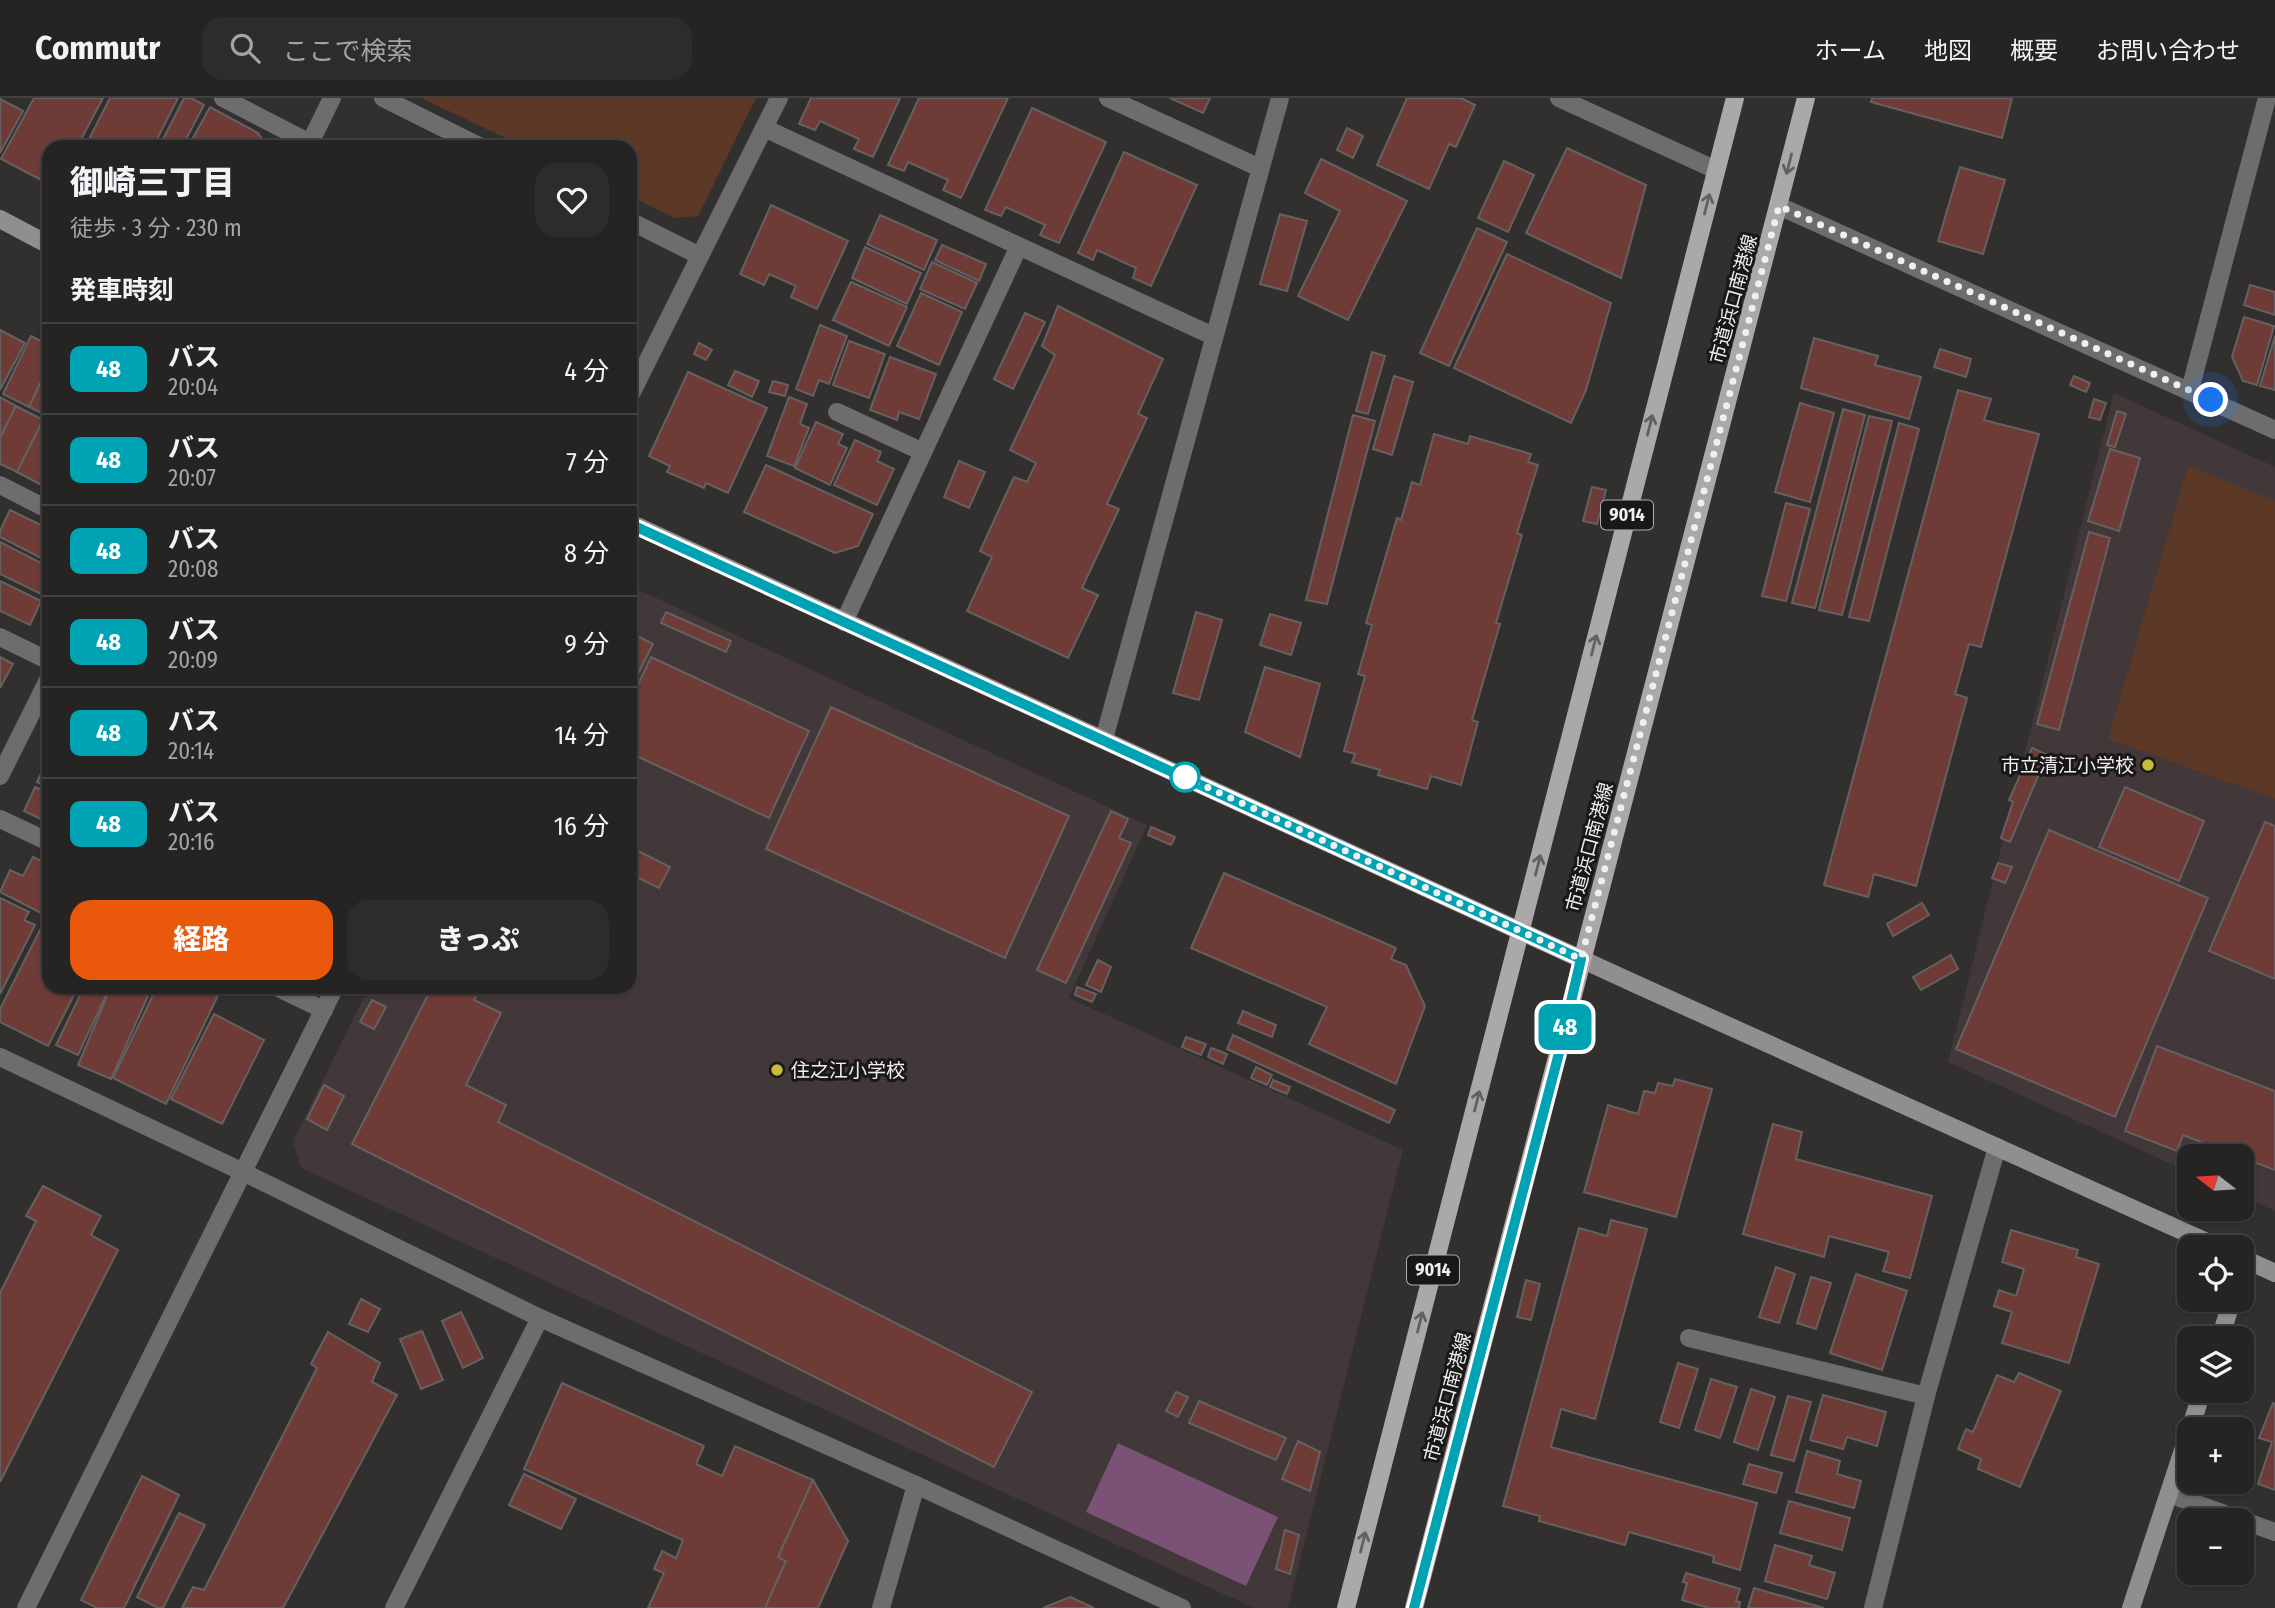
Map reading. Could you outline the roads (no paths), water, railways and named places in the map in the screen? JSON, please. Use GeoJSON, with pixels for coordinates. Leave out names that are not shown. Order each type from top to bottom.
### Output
{"type":"FeatureCollection","features":[{"type":"Feature","properties":{"kind":"main road","name":"9014"},"geometry":{"type":"LineString","coordinates":[[1346,1608],[1735,98]]}},
{"type":"Feature","properties":{"kind":"main road","name":"市道浜口南港線"},"geometry":{"type":"LineString","coordinates":[[1414,1608],[1806,98]]}},
{"type":"Feature","properties":{"kind":"street"},"geometry":{"type":"LineString","coordinates":[[223,98],[300,140]]}},
{"type":"Feature","properties":{"kind":"street"},"geometry":{"type":"LineString","coordinates":[[311,140],[332,98]]}},
{"type":"Feature","properties":{"kind":"street"},"geometry":{"type":"LineString","coordinates":[[383,98],[467,140]]}},
{"type":"Feature","properties":{"kind":"street"},"geometry":{"type":"LineString","coordinates":[[637,382],[779,98]]}},
{"type":"Feature","properties":{"kind":"street"},"geometry":{"type":"LineString","coordinates":[[1108,98],[1260,168]]}},
{"type":"Feature","properties":{"kind":"street"},"geometry":{"type":"LineString","coordinates":[[1104,739],[1280,98]]}},
{"type":"Feature","properties":{"kind":"street"},"geometry":{"type":"LineString","coordinates":[[1559,98],[1716,170]]}},
{"type":"Feature","properties":{"kind":"street"},"geometry":{"type":"LineString","coordinates":[[2190,390],[2267,98]]}},
{"type":"Feature","properties":{"kind":"street"},"geometry":{"type":"LineString","coordinates":[[764,128],[1213,336]]}},
{"type":"Feature","properties":{"kind":"street"},"geometry":{"type":"LineString","coordinates":[[1779,206],[2275,430]]}},
{"type":"Feature","properties":{"kind":"street"},"geometry":{"type":"LineString","coordinates":[[0,219],[42,241]]}},
{"type":"Feature","properties":{"kind":"street"},"geometry":{"type":"LineString","coordinates":[[637,224],[700,256]]}},
{"type":"Feature","properties":{"kind":"street"},"geometry":{"type":"LineString","coordinates":[[844,622],[1019,246]]}},
{"type":"Feature","properties":{"kind":"street"},"geometry":{"type":"LineString","coordinates":[[837,412],[923,452]]}},
{"type":"Feature","properties":{"kind":"street"},"geometry":{"type":"LineString","coordinates":[[0,485],[42,506]]}},
{"type":"Feature","properties":{"kind":"street"},"geometry":{"type":"LineString","coordinates":[[637,526],[1521,932],[2191,1235]]}},
{"type":"Feature","properties":{"kind":"street"},"geometry":{"type":"LineString","coordinates":[[0,637],[42,658]]}},
{"type":"Feature","properties":{"kind":"street"},"geometry":{"type":"LineString","coordinates":[[0,776],[42,692]]}},
{"type":"Feature","properties":{"kind":"street"},"geometry":{"type":"LineString","coordinates":[[0,819],[42,839]]}},
{"type":"Feature","properties":{"kind":"street"},"geometry":{"type":"LineString","coordinates":[[291,994],[324,1010]]}},
{"type":"Feature","properties":{"kind":"street"},"geometry":{"type":"LineString","coordinates":[[26,1608],[332,994]]}},
{"type":"Feature","properties":{"kind":"street"},"geometry":{"type":"LineString","coordinates":[[0,1057],[243,1172],[540,1318],[916,1485],[1182,1608]]}},
{"type":"Feature","properties":{"kind":"street"},"geometry":{"type":"LineString","coordinates":[[1873,1608],[1926,1396],[1997,1147]]}},
{"type":"Feature","properties":{"kind":"street"},"geometry":{"type":"LineString","coordinates":[[2254,1266],[2275,1273]]}},
{"type":"Feature","properties":{"kind":"street"},"geometry":{"type":"LineString","coordinates":[[394,1608],[540,1318]]}},
{"type":"Feature","properties":{"kind":"street"},"geometry":{"type":"LineString","coordinates":[[1689,1338],[1926,1396]]}},
{"type":"Feature","properties":{"kind":"street"},"geometry":{"type":"LineString","coordinates":[[2131,1608],[2177,1470]]}},
{"type":"Feature","properties":{"kind":"street"},"geometry":{"type":"LineString","coordinates":[[881,1608],[916,1485]]}},
{"type":"Feature","properties":{"kind":"street"},"geometry":{"type":"LineString","coordinates":[[2169,1494],[2275,1532]]}},
{"type":"Feature","properties":{"kind":"place","name":"市立清江小学校"},"geometry":{"type":"Point","coordinates":[2148,765]}},
{"type":"Feature","properties":{"kind":"place","name":"住之江小学校"},"geometry":{"type":"Point","coordinates":[777,1070]}}]}
